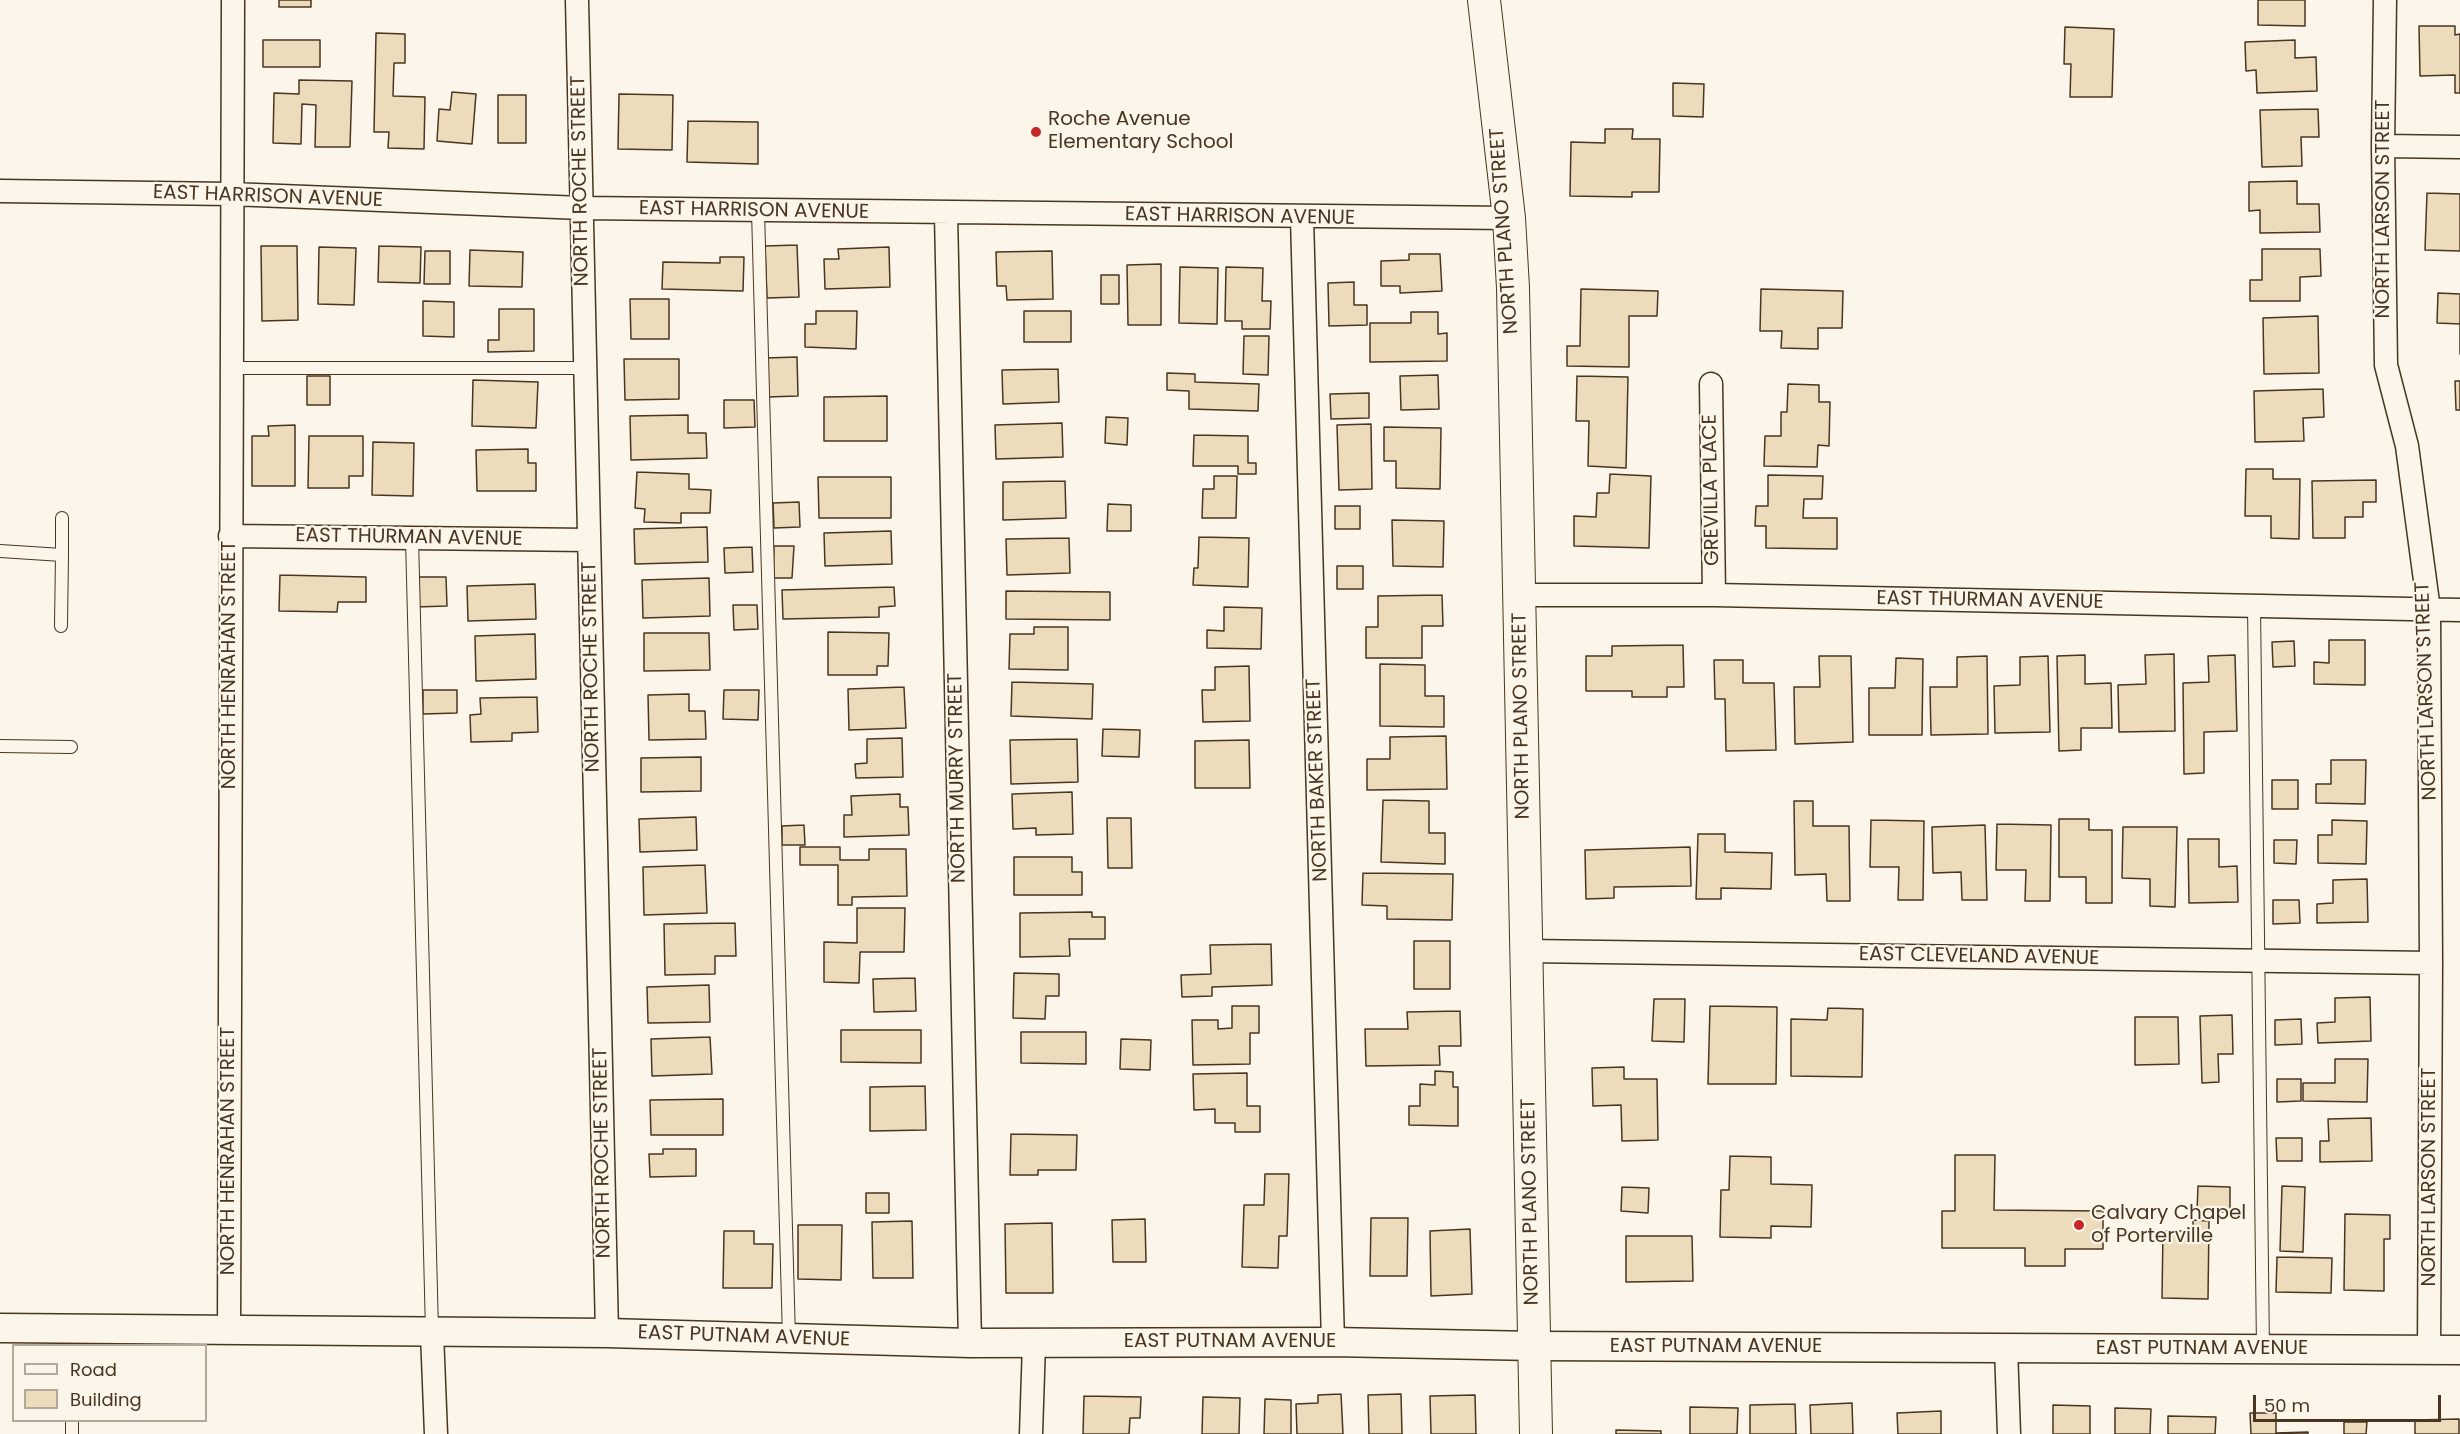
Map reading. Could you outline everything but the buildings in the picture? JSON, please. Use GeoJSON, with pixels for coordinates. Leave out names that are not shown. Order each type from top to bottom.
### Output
{"type":"FeatureCollection","features":[{"type":"Feature","properties":{"kind":"main road","name":"NORTH PLANO STREET"},"geometry":{"type":"LineString","coordinates":[[1484,0],[1509,218],[1515,356],[1536,1434]]}},
{"type":"Feature","properties":{"kind":"street","name":"NORTH HENRAHAN STREET"},"geometry":{"type":"LineString","coordinates":[[229,1330],[233,0]]}},
{"type":"Feature","properties":{"kind":"street","name":"NORTH ROCHE STREET"},"geometry":{"type":"LineString","coordinates":[[578,0],[607,1333]]}},
{"type":"Feature","properties":{"kind":"street","name":"NORTH LARSON STREET"},"geometry":{"type":"LineString","coordinates":[[2385,0],[2382,146],[2386,365],[2407,446],[2429,610],[2431,963],[2429,1350]]}},
{"type":"Feature","properties":{"kind":"street"},"geometry":{"type":"LineString","coordinates":[[2382,146],[2460,147]]}},
{"type":"Feature","properties":{"kind":"street","name":"EAST HARRISON AVENUE"},"geometry":{"type":"LineString","coordinates":[[0,191],[231,194],[582,208],[1302,218],[1509,218]]}},
{"type":"Feature","properties":{"kind":"street","name":"NORTH MURRY STREET"},"geometry":{"type":"LineString","coordinates":[[946,214],[970,1343]]}},
{"type":"Feature","properties":{"kind":"street","name":"NORTH BAKER STREET"},"geometry":{"type":"LineString","coordinates":[[1302,218],[1334,1342]]}},
{"type":"Feature","properties":{"kind":"street","name":"GREVILLA PLACE"},"geometry":{"type":"LineString","coordinates":[[1711,384],[1714,596]]}},
{"type":"Feature","properties":{"kind":"street","name":"EAST THURMAN AVENUE"},"geometry":{"type":"LineString","coordinates":[[230,536],[589,540]]}},
{"type":"Feature","properties":{"kind":"street","name":"EAST THURMAN AVENUE"},"geometry":{"type":"LineString","coordinates":[[1520,596],[1714,596],[2460,610]]}},
{"type":"Feature","properties":{"kind":"street","name":"EAST CLEVELAND AVENUE"},"geometry":{"type":"LineString","coordinates":[[1526,951],[2431,963]]}},
{"type":"Feature","properties":{"kind":"street","name":"EAST PUTNAM AVENUE"},"geometry":{"type":"LineString","coordinates":[[0,1328],[74,1337],[229,1330],[607,1333],[970,1343],[1334,1342],[1535,1346],[2460,1350]]}},
{"type":"Feature","properties":{"kind":"street"},"geometry":{"type":"LineString","coordinates":[[432,1333],[436,1434]]}},
{"type":"Feature","properties":{"kind":"street"},"geometry":{"type":"LineString","coordinates":[[1032,1434],[1034,1343]]}},
{"type":"Feature","properties":{"kind":"street"},"geometry":{"type":"LineString","coordinates":[[2006,1348],[2009,1434]]}},
{"type":"Feature","properties":{"kind":"lane"},"geometry":{"type":"LineString","coordinates":[[758,211],[789,1338]]}},
{"type":"Feature","properties":{"kind":"lane"},"geometry":{"type":"LineString","coordinates":[[231,368],[585,368]]}},
{"type":"Feature","properties":{"kind":"lane"},"geometry":{"type":"LineString","coordinates":[[61,626],[62,518]]}},
{"type":"Feature","properties":{"kind":"lane"},"geometry":{"type":"LineString","coordinates":[[412,538],[432,1333]]}},
{"type":"Feature","properties":{"kind":"lane"},"geometry":{"type":"LineString","coordinates":[[0,551],[62,555]]}},
{"type":"Feature","properties":{"kind":"lane"},"geometry":{"type":"LineString","coordinates":[[2254,606],[2263,1349]]}},
{"type":"Feature","properties":{"kind":"lane"},"geometry":{"type":"LineString","coordinates":[[0,746],[71,747]]}},
{"type":"Feature","properties":{"kind":"place","name":"Roche Avenue Elementary School"},"geometry":{"type":"Point","coordinates":[1036,132]}},
{"type":"Feature","properties":{"kind":"place","name":"Calvary Chapel of Porterville"},"geometry":{"type":"Point","coordinates":[2079,1225]}}]}
